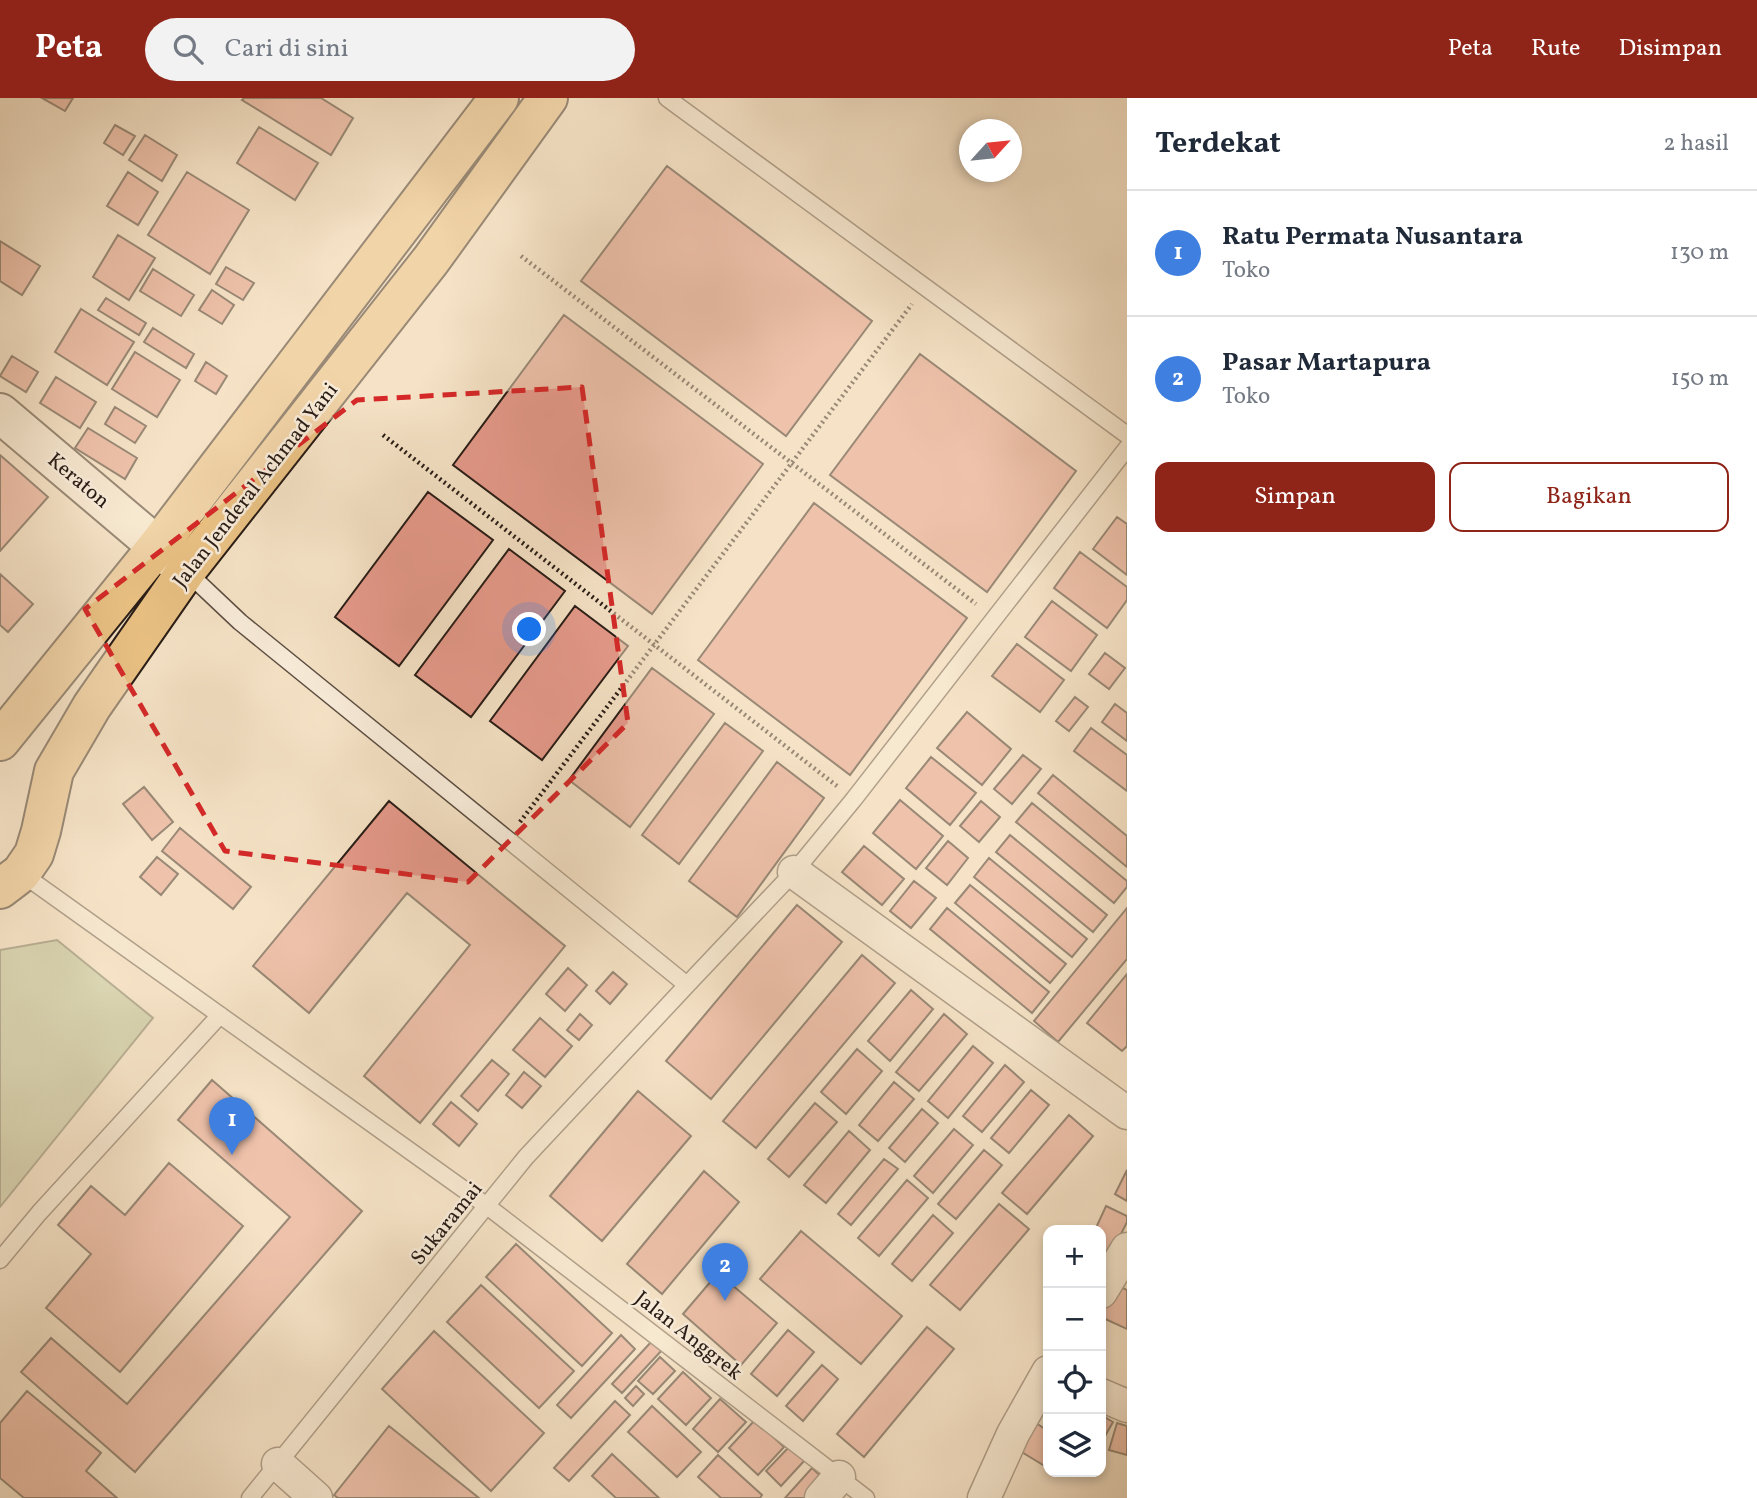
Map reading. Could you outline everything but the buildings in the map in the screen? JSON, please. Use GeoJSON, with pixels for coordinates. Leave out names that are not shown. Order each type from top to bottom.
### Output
{"type":"FeatureCollection","features":[{"type":"Feature","properties":{"kind":"highway","name":"Jalan Jenderal Achmad Yani"},"geometry":{"type":"LineString","coordinates":[[0,741],[157,547],[499,98]]}},
{"type":"Feature","properties":{"kind":"highway","name":"Jalan Jenderal Achmad Yani"},"geometry":{"type":"LineString","coordinates":[[11,881],[34,854],[54,771],[92,706],[186,571],[431,260],[548,98]]}},
{"type":"Feature","properties":{"kind":"street","name":"Keraton"},"geometry":{"type":"LineString","coordinates":[[0,414],[186,571]]}},
{"type":"Feature","properties":{"kind":"street"},"geometry":{"type":"LineString","coordinates":[[794,872],[1127,1113]]}},
{"type":"Feature","properties":{"kind":"street"},"geometry":{"type":"LineString","coordinates":[[1103,1288],[1127,1249]]}},
{"type":"Feature","properties":{"kind":"street"},"geometry":{"type":"LineString","coordinates":[[984,1498],[1013,1434],[1043,1381]]}},
{"type":"Feature","properties":{"kind":"street"},"geometry":{"type":"LineString","coordinates":[[1106,1397],[1127,1406]]}},
{"type":"Feature","properties":{"kind":"street"},"geometry":{"type":"LineString","coordinates":[[278,1464],[316,1498]]}},
{"type":"Feature","properties":{"kind":"lane"},"geometry":{"type":"LineString","coordinates":[[667,98],[1127,435]]}},
{"type":"Feature","properties":{"kind":"lane","name":"Sukaramai"},"geometry":{"type":"LineString","coordinates":[[250,1498],[526,1157],[794,872],[1127,448]]}},
{"type":"Feature","properties":{"kind":"lane"},"geometry":{"type":"LineString","coordinates":[[186,571],[240,622],[687,985]]}},
{"type":"Feature","properties":{"kind":"lane","name":"Jalan Anggrek"},"geometry":{"type":"LineString","coordinates":[[11,881],[220,1015],[487,1206],[830,1488],[866,1498]]}},
{"type":"Feature","properties":{"kind":"lane"},"geometry":{"type":"LineString","coordinates":[[0,1261],[39,1213],[220,1015]]}},
{"type":"Feature","properties":{"kind":"path"},"geometry":{"type":"LineString","coordinates":[[521,256],[994,618]]}},
{"type":"Feature","properties":{"kind":"path"},"geometry":{"type":"LineString","coordinates":[[508,839],[925,287]]}},
{"type":"Feature","properties":{"kind":"path"},"geometry":{"type":"LineString","coordinates":[[383,435],[854,799]]}},
{"type":"Feature","properties":{"kind":"highlighted area"},"geometry":{"type":"Polygon","coordinates":[[[582,387],[628,723],[468,882],[225,851],[85,609],[357,400],[582,387]]]}},
{"type":"Feature","properties":{"kind":"green space"},"geometry":{"type":"Polygon","coordinates":[[[57,940],[153,1018],[0,1207],[0,950],[57,940]]]}},
{"type":"Feature","properties":{"kind":"place","name":"Ratu Permata Nusantara"},"geometry":{"type":"Point","coordinates":[232,1155]}},
{"type":"Feature","properties":{"kind":"place","name":"Pasar Martapura"},"geometry":{"type":"Point","coordinates":[725,1301]}}]}
